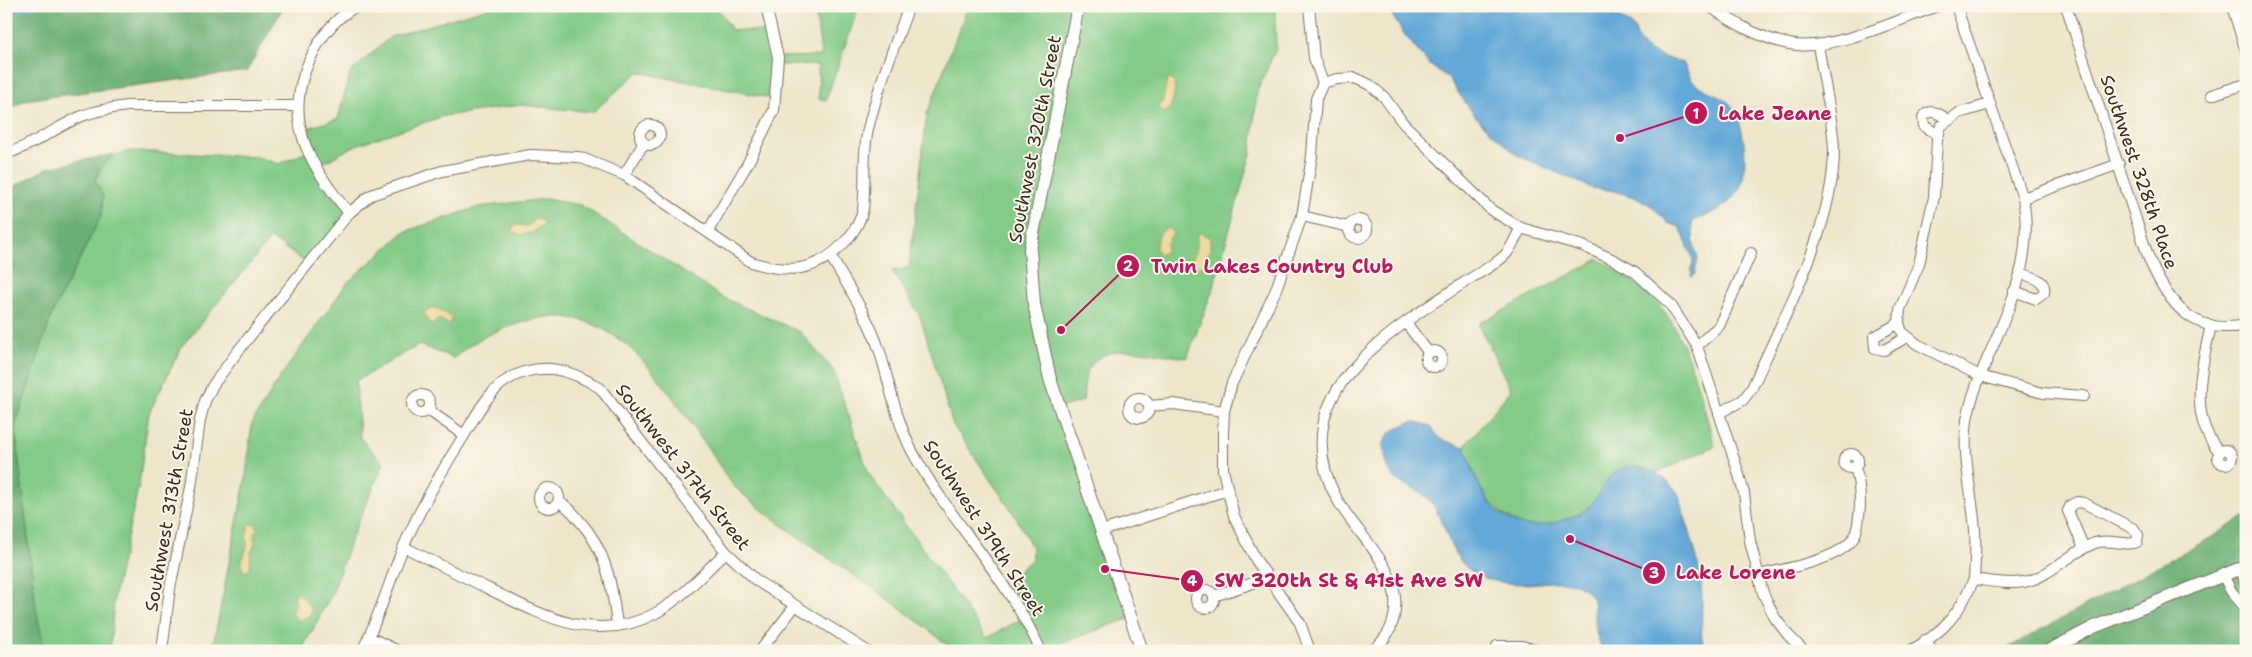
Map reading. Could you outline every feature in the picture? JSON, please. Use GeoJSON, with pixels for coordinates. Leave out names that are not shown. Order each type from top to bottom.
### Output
{"type":"FeatureCollection","features":[{"type":"Feature","properties":{"kind":"main road","name":"Southwest 320th Street"},"geometry":{"type":"LineString","coordinates":[[1078,6],[1030,250],[1034,304],[1050,379],[1142,651]]}},
{"type":"Feature","properties":{"kind":"main road"},"geometry":{"type":"LineString","coordinates":[[2048,651],[2094,626],[2244,567]]}},
{"type":"Feature","properties":{"kind":"street"},"geometry":{"type":"LineString","coordinates":[[349,213],[314,168],[300,130],[297,106],[304,71],[320,40],[339,18],[358,6]]}},
{"type":"Feature","properties":{"kind":"street"},"geometry":{"type":"LineString","coordinates":[[708,231],[751,156],[774,110],[778,57],[766,6]]}},
{"type":"Feature","properties":{"kind":"street"},"geometry":{"type":"LineString","coordinates":[[831,257],[858,225],[863,211],[868,132],[879,88],[909,6]]}},
{"type":"Feature","properties":{"kind":"street"},"geometry":{"type":"LineString","coordinates":[[1309,6],[1314,58],[1323,83],[1316,99],[1312,156],[1302,216],[1275,292],[1232,383],[1224,411],[1223,451],[1227,490],[1234,516],[1256,560],[1300,624],[1310,651]]}},
{"type":"Feature","properties":{"kind":"street"},"geometry":{"type":"LineString","coordinates":[[1709,6],[1755,34],[1790,45],[1818,45],[1841,40],[1937,6]]}},
{"type":"Feature","properties":{"kind":"street"},"geometry":{"type":"LineString","coordinates":[[1914,650],[1951,620],[1962,607],[1974,579],[1975,529],[1965,443],[1972,396],[2014,291],[2025,258],[2027,238],[2024,198],[1956,6]]}},
{"type":"Feature","properties":{"kind":"street","name":"Southwest 328th Place"},"geometry":{"type":"LineString","coordinates":[[2066,6],[2160,284],[2172,302],[2185,314],[2211,325],[2235,327],[2246,324]]}},
{"type":"Feature","properties":{"kind":"street"},"geometry":{"type":"LineString","coordinates":[[2232,6],[2246,51]]}},
{"type":"Feature","properties":{"kind":"street"},"geometry":{"type":"LineString","coordinates":[[1719,413],[1743,400],[1752,388],[1821,228],[1830,186],[1834,147],[1818,45]]}},
{"type":"Feature","properties":{"kind":"street"},"geometry":{"type":"LineString","coordinates":[[1323,83],[1337,79],[1355,78],[1370,85],[1384,97],[1403,123],[1463,184],[1492,210],[1521,228],[1583,246],[1635,272],[1670,304],[1697,346],[1719,413],[1744,493],[1746,516],[1763,593],[1775,618],[1804,651]]}},
{"type":"Feature","properties":{"kind":"street"},"geometry":{"type":"LineString","coordinates":[[2211,95],[2246,84]]}},
{"type":"Feature","properties":{"kind":"street"},"geometry":{"type":"LineString","coordinates":[[1990,104],[1959,112],[1941,126],[1934,197],[1919,264],[1900,309],[1903,331],[1917,344],[1980,376],[2043,393],[2084,396]]}},
{"type":"Feature","properties":{"kind":"street"},"geometry":{"type":"LineString","coordinates":[[6,154],[40,140],[82,116],[104,109],[127,106],[297,106]]}},
{"type":"Feature","properties":{"kind":"street"},"geometry":{"type":"LineString","coordinates":[[1939,135],[1924,126],[1923,117],[1927,112],[1934,112],[1947,120]]}},
{"type":"Feature","properties":{"kind":"street"},"geometry":{"type":"LineString","coordinates":[[624,175],[644,143]]}},
{"type":"Feature","properties":{"kind":"street","name":"Southwest 313th Street"},"geometry":{"type":"LineString","coordinates":[[162,651],[170,588],[191,487],[200,420],[205,401],[213,385],[244,344],[349,213],[371,195],[400,184],[459,167],[530,155],[579,157],[624,175],[752,262],[770,268],[788,269],[810,266],[831,257]]}},
{"type":"Feature","properties":{"kind":"street"},"geometry":{"type":"LineString","coordinates":[[2024,198],[2119,164]]}},
{"type":"Feature","properties":{"kind":"street"},"geometry":{"type":"LineString","coordinates":[[1302,216],[1349,226]]}},
{"type":"Feature","properties":{"kind":"street"},"geometry":{"type":"LineString","coordinates":[[1372,651],[1390,630],[1396,600],[1391,576],[1345,511],[1331,486],[1324,468],[1323,426],[1330,402],[1362,358],[1380,340],[1506,254],[1521,228]]}},
{"type":"Feature","properties":{"kind":"street"},"geometry":{"type":"LineString","coordinates":[[1697,346],[1719,326],[1751,253]]}},
{"type":"Feature","properties":{"kind":"street","name":"Southwest 319th Street"},"geometry":{"type":"LineString","coordinates":[[831,257],[862,310],[876,342],[898,414],[912,451],[953,516],[1015,600],[1041,651]]}},
{"type":"Feature","properties":{"kind":"street"},"geometry":{"type":"LineString","coordinates":[[2014,291],[2036,299],[2044,294],[2045,287],[2042,281],[2020,272]]}},
{"type":"Feature","properties":{"kind":"street"},"geometry":{"type":"LineString","coordinates":[[1406,324],[1429,353]]}},
{"type":"Feature","properties":{"kind":"street"},"geometry":{"type":"LineString","coordinates":[[2211,325],[2198,387],[2206,428],[2212,443],[2220,452]]}},
{"type":"Feature","properties":{"kind":"street"},"geometry":{"type":"LineString","coordinates":[[1903,331],[1884,350],[1875,348],[1874,337],[1903,331]]}},
{"type":"Feature","properties":{"kind":"street","name":"Southwest 317th Street"},"geometry":{"type":"LineString","coordinates":[[362,651],[404,547],[444,466],[480,408],[495,390],[515,377],[542,369],[567,370],[600,388],[726,552],[757,580],[866,651]]}},
{"type":"Feature","properties":{"kind":"street"},"geometry":{"type":"LineString","coordinates":[[1149,406],[1173,404],[1224,411]]}},
{"type":"Feature","properties":{"kind":"street"},"geometry":{"type":"LineString","coordinates":[[428,410],[464,435]]}},
{"type":"Feature","properties":{"kind":"street"},"geometry":{"type":"LineString","coordinates":[[1758,575],[1826,557],[1846,547],[1854,537],[1859,522],[1860,501],[1855,468]]}},
{"type":"Feature","properties":{"kind":"street"},"geometry":{"type":"LineString","coordinates":[[1102,531],[1227,490]]}},
{"type":"Feature","properties":{"kind":"street"},"geometry":{"type":"LineString","coordinates":[[558,502],[567,506],[595,538],[608,574],[617,625]]}},
{"type":"Feature","properties":{"kind":"street"},"geometry":{"type":"LineString","coordinates":[[1974,579],[2009,583],[2026,582],[2084,548],[2104,540],[2133,544],[2137,542],[2138,535],[2134,529],[2084,503],[2077,502],[2071,505],[2068,511],[2084,548]]}},
{"type":"Feature","properties":{"kind":"street"},"geometry":{"type":"LineString","coordinates":[[404,547],[549,619],[593,628],[617,625],[653,614],[668,604],[726,552]]}},
{"type":"Feature","properties":{"kind":"street"},"geometry":{"type":"LineString","coordinates":[[2244,567],[2246,585]]}},
{"type":"Feature","properties":{"kind":"street"},"geometry":{"type":"LineString","coordinates":[[2223,575],[2231,592],[2246,609]]}},
{"type":"Feature","properties":{"kind":"street"},"geometry":{"type":"LineString","coordinates":[[1214,596],[1268,578]]}},
{"type":"Feature","properties":{"kind":"street"},"geometry":{"type":"LineString","coordinates":[[760,651],[795,606]]}},
{"type":"Feature","properties":{"kind":"street"},"geometry":{"type":"LineString","coordinates":[[369,637],[398,651]]}},
{"type":"Feature","properties":{"kind":"street"},"geometry":{"type":"LineString","coordinates":[[1925,640],[1932,651]]}},
{"type":"Feature","properties":{"kind":"street"},"geometry":{"type":"LineString","coordinates":[[1497,646],[1522,646],[1539,651]]}},
{"type":"Feature","properties":{"kind":"green space"},"geometry":{"type":"Polygon","coordinates":[[[6,6],[284,6],[247,71],[25,100],[6,112],[6,6]]]}},
{"type":"Feature","properties":{"kind":"green space"},"geometry":{"type":"Polygon","coordinates":[[[495,6],[716,6],[732,30],[773,32],[778,57],[821,56],[815,6],[859,6],[826,100],[819,99],[818,65],[778,65],[775,99],[638,72],[593,112],[520,105],[444,116],[356,145],[314,168],[349,213],[309,265],[271,238],[182,346],[149,413],[139,484],[114,597],[110,651],[6,651],[36,609],[15,427],[52,314],[101,216],[103,196],[95,181],[105,163],[117,154],[131,151],[258,157],[279,164],[307,152],[300,130],[338,119],[350,73],[390,37],[495,6]]]}},
{"type":"Feature","properties":{"kind":"green space"},"geometry":{"type":"Polygon","coordinates":[[[968,6],[1275,6],[1276,49],[1257,92],[1251,153],[1212,292],[1187,358],[1133,351],[1119,351],[1107,354],[1096,360],[1088,370],[1083,401],[1060,408],[1131,618],[1039,651],[954,651],[902,609],[791,532],[739,491],[659,380],[639,357],[616,337],[591,323],[563,317],[531,320],[510,326],[472,344],[454,358],[419,345],[356,381],[360,438],[384,463],[351,539],[332,594],[301,651],[212,651],[246,476],[252,423],[280,377],[348,282],[404,232],[478,207],[545,199],[581,205],[722,297],[800,332],[833,370],[869,474],[987,638],[1025,617],[1005,584],[1032,559],[1032,547],[1015,516],[953,425],[920,316],[892,271],[909,268],[927,114],[968,6]]]}},
{"type":"Feature","properties":{"kind":"green space"},"geometry":{"type":"Polygon","coordinates":[[[114,154],[101,168],[95,180],[103,196],[101,216],[52,314],[15,427],[36,609],[45,651],[6,651],[6,191],[47,168],[114,154]]]}},
{"type":"Feature","properties":{"kind":"green space"},"geometry":{"type":"Polygon","coordinates":[[[1599,259],[1645,291],[1667,315],[1689,361],[1715,446],[1655,473],[1637,468],[1608,479],[1592,504],[1579,514],[1545,527],[1524,526],[1505,516],[1489,501],[1479,485],[1464,447],[1511,390],[1478,324],[1599,259]]]}},
{"type":"Feature","properties":{"kind":"green space"},"geometry":{"type":"Polygon","coordinates":[[[2246,516],[2246,651],[2002,651],[2210,538],[2246,516]]]}},
{"type":"Feature","properties":{"kind":"sand"},"geometry":{"type":"Polygon","coordinates":[[[1167,79],[1173,80],[1174,93],[1170,107],[1164,113],[1158,109],[1163,100],[1167,79]]]}},
{"type":"Feature","properties":{"kind":"sand"},"geometry":{"type":"Polygon","coordinates":[[[535,219],[542,220],[544,224],[532,233],[519,235],[512,230],[514,225],[528,226],[535,219]]]}},
{"type":"Feature","properties":{"kind":"sand"},"geometry":{"type":"Polygon","coordinates":[[[1168,228],[1173,233],[1167,243],[1166,252],[1159,254],[1156,249],[1157,240],[1162,231],[1168,228]]]}},
{"type":"Feature","properties":{"kind":"sand"},"geometry":{"type":"Polygon","coordinates":[[[1200,233],[1210,238],[1210,250],[1204,265],[1199,267],[1194,266],[1192,261],[1197,248],[1197,235],[1200,233]]]}},
{"type":"Feature","properties":{"kind":"sand"},"geometry":{"type":"Polygon","coordinates":[[[434,307],[451,317],[451,323],[448,324],[439,319],[433,324],[428,322],[424,312],[434,307]]]}},
{"type":"Feature","properties":{"kind":"sand"},"geometry":{"type":"Polygon","coordinates":[[[251,524],[255,524],[258,529],[253,537],[255,544],[251,552],[250,568],[246,572],[242,569],[242,562],[247,547],[247,531],[251,524]]]}},
{"type":"Feature","properties":{"kind":"sand"},"geometry":{"type":"Polygon","coordinates":[[[297,592],[312,611],[308,617],[298,621],[292,612],[296,604],[294,596],[297,592]]]}},
{"type":"Feature","properties":{"kind":"water"},"geometry":{"type":"Polygon","coordinates":[[[1387,6],[1595,6],[1630,24],[1639,42],[1646,48],[1661,56],[1683,63],[1696,84],[1728,102],[1734,109],[1742,131],[1745,157],[1742,181],[1739,190],[1730,201],[1712,213],[1692,222],[1694,246],[1698,258],[1695,274],[1691,277],[1693,259],[1680,227],[1668,223],[1653,207],[1638,198],[1614,191],[1592,188],[1517,155],[1475,116],[1447,77],[1431,66],[1416,49],[1401,30],[1387,6]]]}},
{"type":"Feature","properties":{"kind":"water"},"geometry":{"type":"Polygon","coordinates":[[[1413,421],[1431,426],[1440,439],[1464,447],[1478,483],[1489,502],[1497,511],[1514,522],[1523,525],[1532,526],[1552,523],[1582,513],[1591,505],[1613,474],[1625,468],[1642,468],[1666,480],[1677,492],[1697,559],[1702,591],[1704,651],[1602,651],[1595,629],[1593,602],[1588,592],[1583,588],[1572,583],[1562,582],[1524,584],[1501,582],[1487,579],[1469,570],[1451,545],[1433,505],[1426,496],[1397,480],[1387,464],[1384,444],[1389,434],[1413,421]]]}},
{"type":"Feature","properties":{"kind":"waterway"},"geometry":{"type":"LineString","coordinates":[[6,14],[38,6]]}},
{"type":"Feature","properties":{"kind":"place","name":"Lake Jeane"},"geometry":{"type":"Point","coordinates":[1620,138]}},
{"type":"Feature","properties":{"kind":"place","name":"Twin Lakes Country Club"},"geometry":{"type":"Point","coordinates":[1061,330]}},
{"type":"Feature","properties":{"kind":"place","name":"Lake Lorene"},"geometry":{"type":"Point","coordinates":[1570,539]}},
{"type":"Feature","properties":{"kind":"place","name":"SW 320th St & 41st Ave SW"},"geometry":{"type":"Point","coordinates":[1105,569]}}]}
